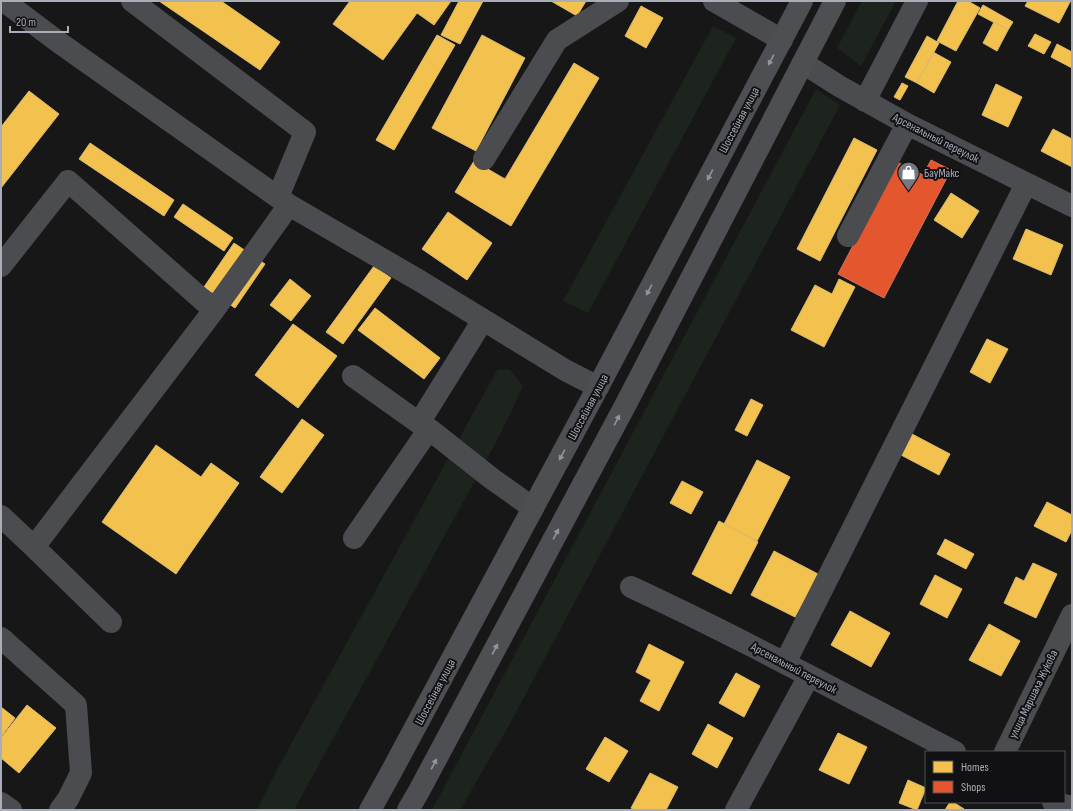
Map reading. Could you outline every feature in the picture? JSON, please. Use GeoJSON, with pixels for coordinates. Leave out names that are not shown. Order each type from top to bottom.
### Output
{"type":"FeatureCollection","features":[{"type":"Feature","properties":{"kind":"main road","name":"Шоссейная улица"},"geometry":{"type":"LineString","coordinates":[[370,810],[390,776],[598,387],[802,1]]}},
{"type":"Feature","properties":{"kind":"main road"},"geometry":{"type":"LineString","coordinates":[[408,810],[416,800],[631,395],[835,1]]}},
{"type":"Feature","properties":{"kind":"street"},"geometry":{"type":"LineString","coordinates":[[4,1],[57,41],[283,201],[420,281],[565,370],[598,387]]}},
{"type":"Feature","properties":{"kind":"street"},"geometry":{"type":"LineString","coordinates":[[34,547],[214,310],[283,201],[305,132],[132,1]]}},
{"type":"Feature","properties":{"kind":"street"},"geometry":{"type":"LineString","coordinates":[[484,159],[557,40],[618,1]]}},
{"type":"Feature","properties":{"kind":"street"},"geometry":{"type":"LineString","coordinates":[[714,1],[782,40]]}},
{"type":"Feature","properties":{"kind":"street"},"geometry":{"type":"LineString","coordinates":[[866,101],[917,1]]}},
{"type":"Feature","properties":{"kind":"street","name":"Арсенальный переулок"},"geometry":{"type":"LineString","coordinates":[[803,63],[907,124],[1072,206]]}},
{"type":"Feature","properties":{"kind":"street"},"geometry":{"type":"LineString","coordinates":[[848,236],[907,124]]}},
{"type":"Feature","properties":{"kind":"street"},"geometry":{"type":"LineString","coordinates":[[1,266],[68,181],[214,310]]}},
{"type":"Feature","properties":{"kind":"street"},"geometry":{"type":"LineString","coordinates":[[785,663],[1026,184]]}},
{"type":"Feature","properties":{"kind":"street"},"geometry":{"type":"LineString","coordinates":[[354,538],[424,426],[482,320]]}},
{"type":"Feature","properties":{"kind":"street"},"geometry":{"type":"LineString","coordinates":[[353,376],[424,426],[491,478],[533,508]]}},
{"type":"Feature","properties":{"kind":"street"},"geometry":{"type":"LineString","coordinates":[[1,516],[111,622]]}},
{"type":"Feature","properties":{"kind":"street","name":"Арсенальный переулок"},"geometry":{"type":"LineString","coordinates":[[631,587],[747,643],[953,751]]}},
{"type":"Feature","properties":{"kind":"street","name":"улица Маршала Жукова"},"geometry":{"type":"LineString","coordinates":[[1005,751],[1072,615]]}},
{"type":"Feature","properties":{"kind":"street"},"geometry":{"type":"LineString","coordinates":[[1,638],[76,705],[81,773],[68,799],[60,810]]}},
{"type":"Feature","properties":{"kind":"street"},"geometry":{"type":"LineString","coordinates":[[736,810],[809,676]]}},
{"type":"Feature","properties":{"kind":"street"},"geometry":{"type":"LineString","coordinates":[[1,803],[10,810]]}},
{"type":"Feature","properties":{"kind":"street"},"geometry":{"type":"LineString","coordinates":[[1057,803],[1072,807]]}},
{"type":"Feature","properties":{"kind":"shaded area"},"geometry":{"type":"Polygon","coordinates":[[[862,1],[896,1],[861,66],[837,48],[862,1]]]}},
{"type":"Feature","properties":{"kind":"shaded area"},"geometry":{"type":"Polygon","coordinates":[[[713,26],[736,38],[588,313],[563,301],[713,26]]]}},
{"type":"Feature","properties":{"kind":"shaded area"},"geometry":{"type":"Polygon","coordinates":[[[816,89],[840,105],[507,729],[460,810],[432,810],[816,89]]]}},
{"type":"Feature","properties":{"kind":"shaded area"},"geometry":{"type":"Polygon","coordinates":[[[498,369],[510,370],[523,386],[501,433],[294,810],[257,810],[279,766],[498,369]]]}},
{"type":"Feature","properties":{"kind":"building: Homes"},"geometry":{"type":"Polygon","coordinates":[[[159,1],[221,1],[280,42],[260,70],[159,1]]]}},
{"type":"Feature","properties":{"kind":"building: Homes"},"geometry":{"type":"Polygon","coordinates":[[[350,1],[451,1],[434,25],[417,13],[383,60],[333,24],[350,1]]]}},
{"type":"Feature","properties":{"kind":"building: Homes"},"geometry":{"type":"Polygon","coordinates":[[[459,1],[483,1],[460,44],[441,35],[459,1]]]}},
{"type":"Feature","properties":{"kind":"building: Homes"},"geometry":{"type":"Polygon","coordinates":[[[551,1],[586,1],[577,16],[551,1]]]}},
{"type":"Feature","properties":{"kind":"building: Homes"},"geometry":{"type":"Polygon","coordinates":[[[958,1],[968,1],[980,8],[956,51],[937,41],[958,1]]]}},
{"type":"Feature","properties":{"kind":"building: Homes"},"geometry":{"type":"Polygon","coordinates":[[[1028,1],[1070,2],[1059,23],[1025,6],[1028,1]]]}},
{"type":"Feature","properties":{"kind":"building: Homes"},"geometry":{"type":"Polygon","coordinates":[[[983,5],[1013,22],[1008,30],[978,14],[983,5]]]}},
{"type":"Feature","properties":{"kind":"building: Homes"},"geometry":{"type":"Polygon","coordinates":[[[641,6],[663,18],[646,48],[625,36],[641,6]]]}},
{"type":"Feature","properties":{"kind":"building: Homes"},"geometry":{"type":"Polygon","coordinates":[[[994,22],[1008,30],[997,51],[983,43],[994,22]]]}},
{"type":"Feature","properties":{"kind":"building: Homes"},"geometry":{"type":"Polygon","coordinates":[[[1035,34],[1051,42],[1044,54],[1028,46],[1035,34]]]}},
{"type":"Feature","properties":{"kind":"building: Homes"},"geometry":{"type":"Polygon","coordinates":[[[437,35],[455,45],[394,150],[376,140],[437,35]]]}},
{"type":"Feature","properties":{"kind":"building: Homes"},"geometry":{"type":"Polygon","coordinates":[[[482,35],[525,58],[476,151],[432,128],[482,35]]]}},
{"type":"Feature","properties":{"kind":"building: Homes"},"geometry":{"type":"Polygon","coordinates":[[[927,36],[939,43],[917,83],[905,77],[927,36]]]}},
{"type":"Feature","properties":{"kind":"building: Homes"},"geometry":{"type":"Polygon","coordinates":[[[1057,44],[1072,52],[1072,68],[1051,57],[1057,44]]]}},
{"type":"Feature","properties":{"kind":"building: Homes"},"geometry":{"type":"Polygon","coordinates":[[[933,52],[951,62],[934,93],[917,83],[933,52]]]}},
{"type":"Feature","properties":{"kind":"building: Homes"},"geometry":{"type":"Polygon","coordinates":[[[574,63],[599,78],[511,226],[455,192],[474,161],[505,179],[574,63]]]}},
{"type":"Feature","properties":{"kind":"building: Homes"},"geometry":{"type":"Polygon","coordinates":[[[902,83],[908,86],[900,100],[894,97],[902,83]]]}},
{"type":"Feature","properties":{"kind":"building: Homes"},"geometry":{"type":"Polygon","coordinates":[[[996,84],[1022,97],[1008,127],[982,115],[996,84]]]}},
{"type":"Feature","properties":{"kind":"building: Homes"},"geometry":{"type":"Polygon","coordinates":[[[29,91],[59,114],[1,188],[1,127],[29,91]]]}},
{"type":"Feature","properties":{"kind":"building: Homes"},"geometry":{"type":"Polygon","coordinates":[[[1053,129],[1072,139],[1072,167],[1041,151],[1053,129]]]}},
{"type":"Feature","properties":{"kind":"building: Homes"},"geometry":{"type":"Polygon","coordinates":[[[854,138],[877,150],[820,261],[797,249],[854,138]]]}},
{"type":"Feature","properties":{"kind":"building: Homes"},"geometry":{"type":"Polygon","coordinates":[[[90,143],[174,200],[164,216],[79,159],[90,143]]]}},
{"type":"Feature","properties":{"kind":"building: Homes"},"geometry":{"type":"Polygon","coordinates":[[[951,193],[979,211],[962,238],[934,220],[951,193]]]}},
{"type":"Feature","properties":{"kind":"building: Homes"},"geometry":{"type":"Polygon","coordinates":[[[183,204],[233,238],[224,251],[174,217],[183,204]]]}},
{"type":"Feature","properties":{"kind":"building: Homes"},"geometry":{"type":"Polygon","coordinates":[[[448,212],[492,243],[467,280],[422,249],[448,212]]]}},
{"type":"Feature","properties":{"kind":"building: Homes"},"geometry":{"type":"Polygon","coordinates":[[[1026,229],[1063,245],[1051,275],[1013,259],[1026,229]]]}},
{"type":"Feature","properties":{"kind":"building: Homes"},"geometry":{"type":"Polygon","coordinates":[[[234,243],[265,264],[235,308],[204,287],[234,243]]]}},
{"type":"Feature","properties":{"kind":"building: Homes"},"geometry":{"type":"Polygon","coordinates":[[[374,266],[391,278],[343,344],[326,332],[374,266]]]}},
{"type":"Feature","properties":{"kind":"building: Homes"},"geometry":{"type":"Polygon","coordinates":[[[290,279],[311,296],[291,321],[270,305],[290,279]]]}},
{"type":"Feature","properties":{"kind":"building: Homes"},"geometry":{"type":"Polygon","coordinates":[[[839,279],[855,287],[824,347],[791,330],[815,285],[832,294],[839,279]]]}},
{"type":"Feature","properties":{"kind":"building: Homes"},"geometry":{"type":"Polygon","coordinates":[[[375,308],[440,358],[424,379],[358,330],[375,308]]]}},
{"type":"Feature","properties":{"kind":"building: Homes"},"geometry":{"type":"Polygon","coordinates":[[[293,324],[337,356],[298,408],[255,375],[293,324]]]}},
{"type":"Feature","properties":{"kind":"building: Homes"},"geometry":{"type":"Polygon","coordinates":[[[987,339],[1008,349],[990,383],[970,372],[987,339]]]}},
{"type":"Feature","properties":{"kind":"building: Homes"},"geometry":{"type":"Polygon","coordinates":[[[751,399],[763,405],[747,436],[735,430],[751,399]]]}},
{"type":"Feature","properties":{"kind":"building: Homes"},"geometry":{"type":"Polygon","coordinates":[[[302,419],[324,435],[282,493],[260,477],[302,419]]]}},
{"type":"Feature","properties":{"kind":"building: Homes"},"geometry":{"type":"Polygon","coordinates":[[[912,434],[950,454],[939,475],[901,455],[912,434]]]}},
{"type":"Feature","properties":{"kind":"building: Homes"},"geometry":{"type":"Polygon","coordinates":[[[156,445],[201,477],[211,463],[239,483],[176,574],[102,522],[156,445]]]}},
{"type":"Feature","properties":{"kind":"building: Homes"},"geometry":{"type":"Polygon","coordinates":[[[757,460],[790,477],[757,541],[724,524],[757,460]]]}},
{"type":"Feature","properties":{"kind":"building: Homes"},"geometry":{"type":"Polygon","coordinates":[[[682,481],[703,492],[691,514],[670,503],[682,481]]]}},
{"type":"Feature","properties":{"kind":"building: Homes"},"geometry":{"type":"Polygon","coordinates":[[[1047,502],[1072,515],[1072,530],[1066,542],[1034,526],[1047,502]]]}},
{"type":"Feature","properties":{"kind":"building: Homes"},"geometry":{"type":"Polygon","coordinates":[[[719,521],[758,542],[731,594],[692,574],[719,521]]]}},
{"type":"Feature","properties":{"kind":"building: Homes"},"geometry":{"type":"Polygon","coordinates":[[[945,539],[974,554],[966,569],[937,554],[945,539]]]}},
{"type":"Feature","properties":{"kind":"building: Homes"},"geometry":{"type":"Polygon","coordinates":[[[774,551],[818,574],[795,617],[751,595],[774,551]]]}},
{"type":"Feature","properties":{"kind":"building: Homes"},"geometry":{"type":"Polygon","coordinates":[[[1033,563],[1057,574],[1036,618],[1004,603],[1016,577],[1024,581],[1033,563]]]}},
{"type":"Feature","properties":{"kind":"building: Homes"},"geometry":{"type":"Polygon","coordinates":[[[935,575],[962,589],[947,618],[920,604],[935,575]]]}},
{"type":"Feature","properties":{"kind":"building: Homes"},"geometry":{"type":"Polygon","coordinates":[[[850,611],[890,633],[871,667],[831,645],[850,611]]]}},
{"type":"Feature","properties":{"kind":"building: Homes"},"geometry":{"type":"Polygon","coordinates":[[[989,624],[1020,641],[1001,676],[969,660],[989,624]]]}},
{"type":"Feature","properties":{"kind":"building: Homes"},"geometry":{"type":"Polygon","coordinates":[[[649,644],[684,662],[659,711],[640,701],[651,680],[636,672],[649,644]]]}},
{"type":"Feature","properties":{"kind":"building: Homes"},"geometry":{"type":"Polygon","coordinates":[[[736,673],[760,686],[744,717],[719,703],[736,673]]]}},
{"type":"Feature","properties":{"kind":"building: Homes"},"geometry":{"type":"Polygon","coordinates":[[[27,705],[56,728],[19,773],[1,758],[1,738],[27,705]]]}},
{"type":"Feature","properties":{"kind":"building: Homes"},"geometry":{"type":"Polygon","coordinates":[[[1,707],[15,718],[1,737],[1,707]]]}},
{"type":"Feature","properties":{"kind":"building: Homes"},"geometry":{"type":"Polygon","coordinates":[[[708,724],[733,738],[717,768],[692,754],[708,724]]]}},
{"type":"Feature","properties":{"kind":"building: Homes"},"geometry":{"type":"Polygon","coordinates":[[[838,733],[867,747],[849,784],[819,770],[838,733]]]}},
{"type":"Feature","properties":{"kind":"building: Homes"},"geometry":{"type":"Polygon","coordinates":[[[605,737],[628,751],[609,782],[586,769],[605,737]]]}},
{"type":"Feature","properties":{"kind":"building: Homes"},"geometry":{"type":"Polygon","coordinates":[[[650,773],[678,787],[666,810],[635,810],[631,808],[650,773]]]}},
{"type":"Feature","properties":{"kind":"building: Homes"},"geometry":{"type":"Polygon","coordinates":[[[908,780],[925,788],[917,810],[899,803],[908,780]]]}},
{"type":"Feature","properties":{"kind":"building: Homes"},"geometry":{"type":"Polygon","coordinates":[[[949,803],[955,803],[964,809],[945,810],[949,803]]]}},
{"type":"Feature","properties":{"kind":"building: Shops"},"geometry":{"type":"Polygon","coordinates":[[[931,160],[951,170],[884,298],[838,274],[897,162],[923,175],[931,160]]]}},
{"type":"Feature","properties":{"kind":"place","name":"БауМакс"},"geometry":{"type":"Point","coordinates":[909,192]}}]}
